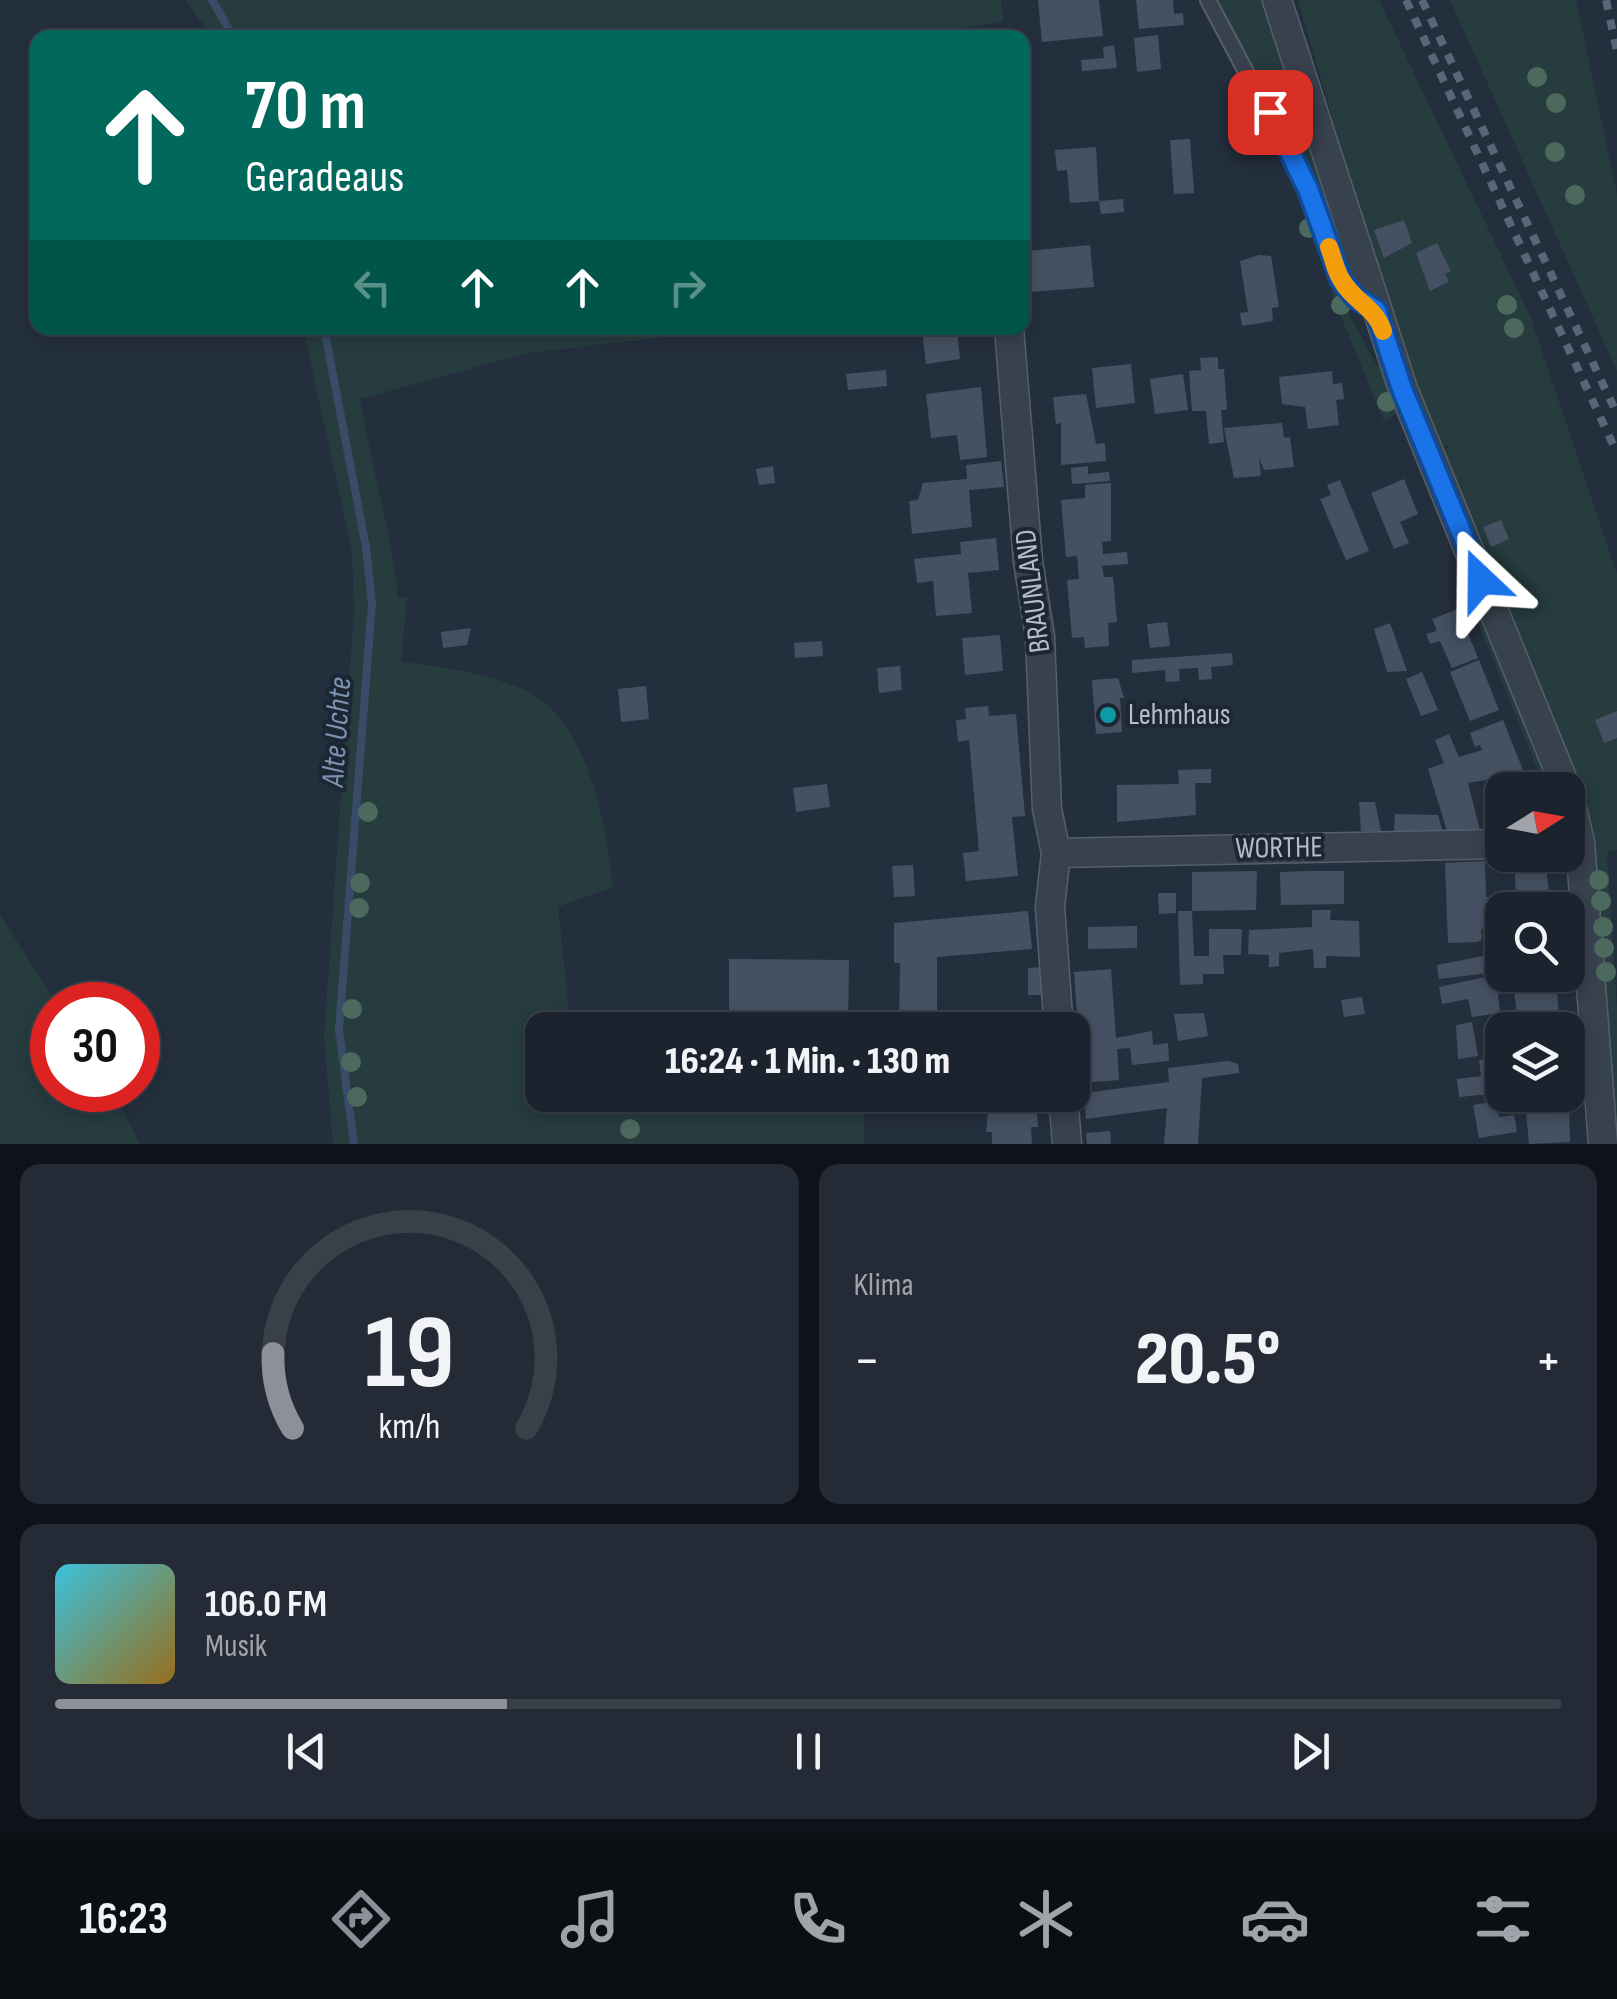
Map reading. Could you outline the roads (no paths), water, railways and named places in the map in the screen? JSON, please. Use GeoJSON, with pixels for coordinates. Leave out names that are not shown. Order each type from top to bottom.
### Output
{"type":"FeatureCollection","features":[{"type":"Feature","properties":{"kind":"street"},"geometry":{"type":"LineString","coordinates":[[1277,0],[1402,389],[1560,772]]}},
{"type":"Feature","properties":{"kind":"street","name":"BRAUNLAND"},"geometry":{"type":"LineString","coordinates":[[1010,335],[1028,561],[1040,637],[1047,810],[1056,853],[1050,906],[1058,1012]]}},
{"type":"Feature","properties":{"kind":"street","name":"WORTHE"},"geometry":{"type":"LineString","coordinates":[[1056,853],[1485,844]]}},
{"type":"Feature","properties":{"kind":"street"},"geometry":{"type":"LineString","coordinates":[[1577,872],[1603,1144]]}},
{"type":"Feature","properties":{"kind":"street"},"geometry":{"type":"LineString","coordinates":[[1065,1112],[1067,1144]]}},
{"type":"Feature","properties":{"kind":"lane"},"geometry":{"type":"LineString","coordinates":[[1208,0],[1302,178],[1341,280],[1356,298],[1376,310]]}},
{"type":"Feature","properties":{"kind":"waterway","name":"Alte Uchte"},"geometry":{"type":"LineString","coordinates":[[212,0],[229,30]]}},
{"type":"Feature","properties":{"kind":"waterway","name":"Alte Uchte"},"geometry":{"type":"LineString","coordinates":[[325,335],[366,547],[372,603],[339,1030],[354,1144]]}},
{"type":"Feature","properties":{"kind":"railway"},"geometry":{"type":"LineString","coordinates":[[1406,0],[1617,453]]}},
{"type":"Feature","properties":{"kind":"railway"},"geometry":{"type":"LineString","coordinates":[[1422,0],[1617,414]]}},
{"type":"Feature","properties":{"kind":"railway"},"geometry":{"type":"LineString","coordinates":[[1606,0],[1617,51]]}},
{"type":"Feature","properties":{"kind":"place","name":"Lehmhaus"},"geometry":{"type":"Point","coordinates":[1108,715]}}]}
